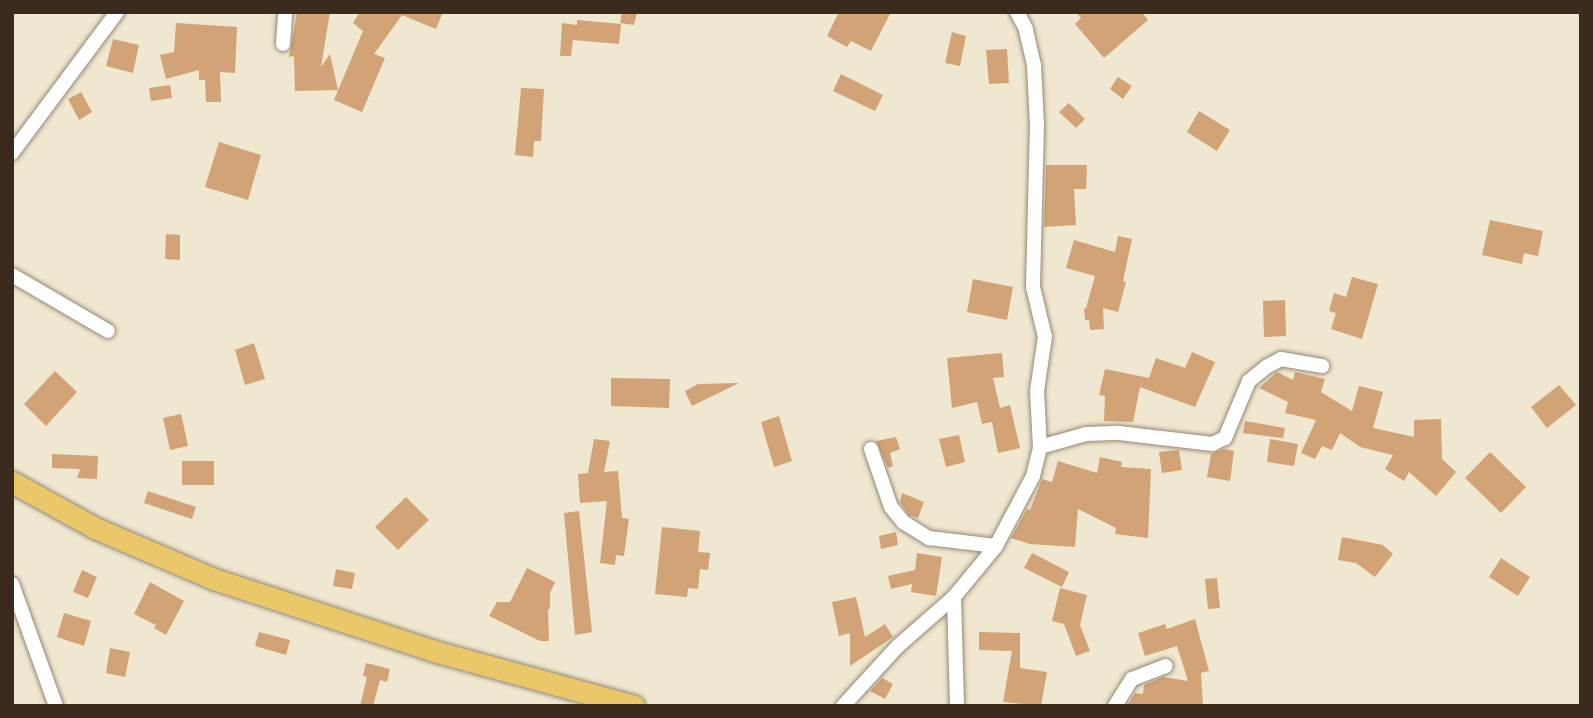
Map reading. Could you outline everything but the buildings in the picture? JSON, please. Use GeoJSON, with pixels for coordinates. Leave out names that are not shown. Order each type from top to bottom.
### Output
{"type":"FeatureCollection","features":[{"type":"Feature","properties":{"kind":"main road"},"geometry":{"type":"LineString","coordinates":[[12,482],[95,528],[214,579],[437,652],[634,706]]}},
{"type":"Feature","properties":{"kind":"street"},"geometry":{"type":"LineString","coordinates":[[14,147],[117,12]]}},
{"type":"Feature","properties":{"kind":"street"},"geometry":{"type":"LineString","coordinates":[[283,44],[285,12]]}},
{"type":"Feature","properties":{"kind":"street"},"geometry":{"type":"LineString","coordinates":[[843,706],[898,646],[954,597],[996,546],[1033,476],[1040,446],[1037,391],[1045,337],[1034,287],[1037,125],[1034,65],[1026,29],[1017,12]]}},
{"type":"Feature","properties":{"kind":"street"},"geometry":{"type":"LineString","coordinates":[[12,275],[108,331]]}},
{"type":"Feature","properties":{"kind":"street"},"geometry":{"type":"LineString","coordinates":[[1040,446],[1086,434],[1119,433],[1212,444],[1225,438],[1250,381],[1266,367],[1281,359],[1322,366]]}},
{"type":"Feature","properties":{"kind":"street"},"geometry":{"type":"LineString","coordinates":[[872,449],[891,507],[903,522],[929,538],[996,546]]}},
{"type":"Feature","properties":{"kind":"street"},"geometry":{"type":"LineString","coordinates":[[12,584],[56,706]]}},
{"type":"Feature","properties":{"kind":"street"},"geometry":{"type":"LineString","coordinates":[[954,597],[957,706]]}},
{"type":"Feature","properties":{"kind":"street"},"geometry":{"type":"LineString","coordinates":[[1115,706],[1132,679],[1166,666]]}}]}
